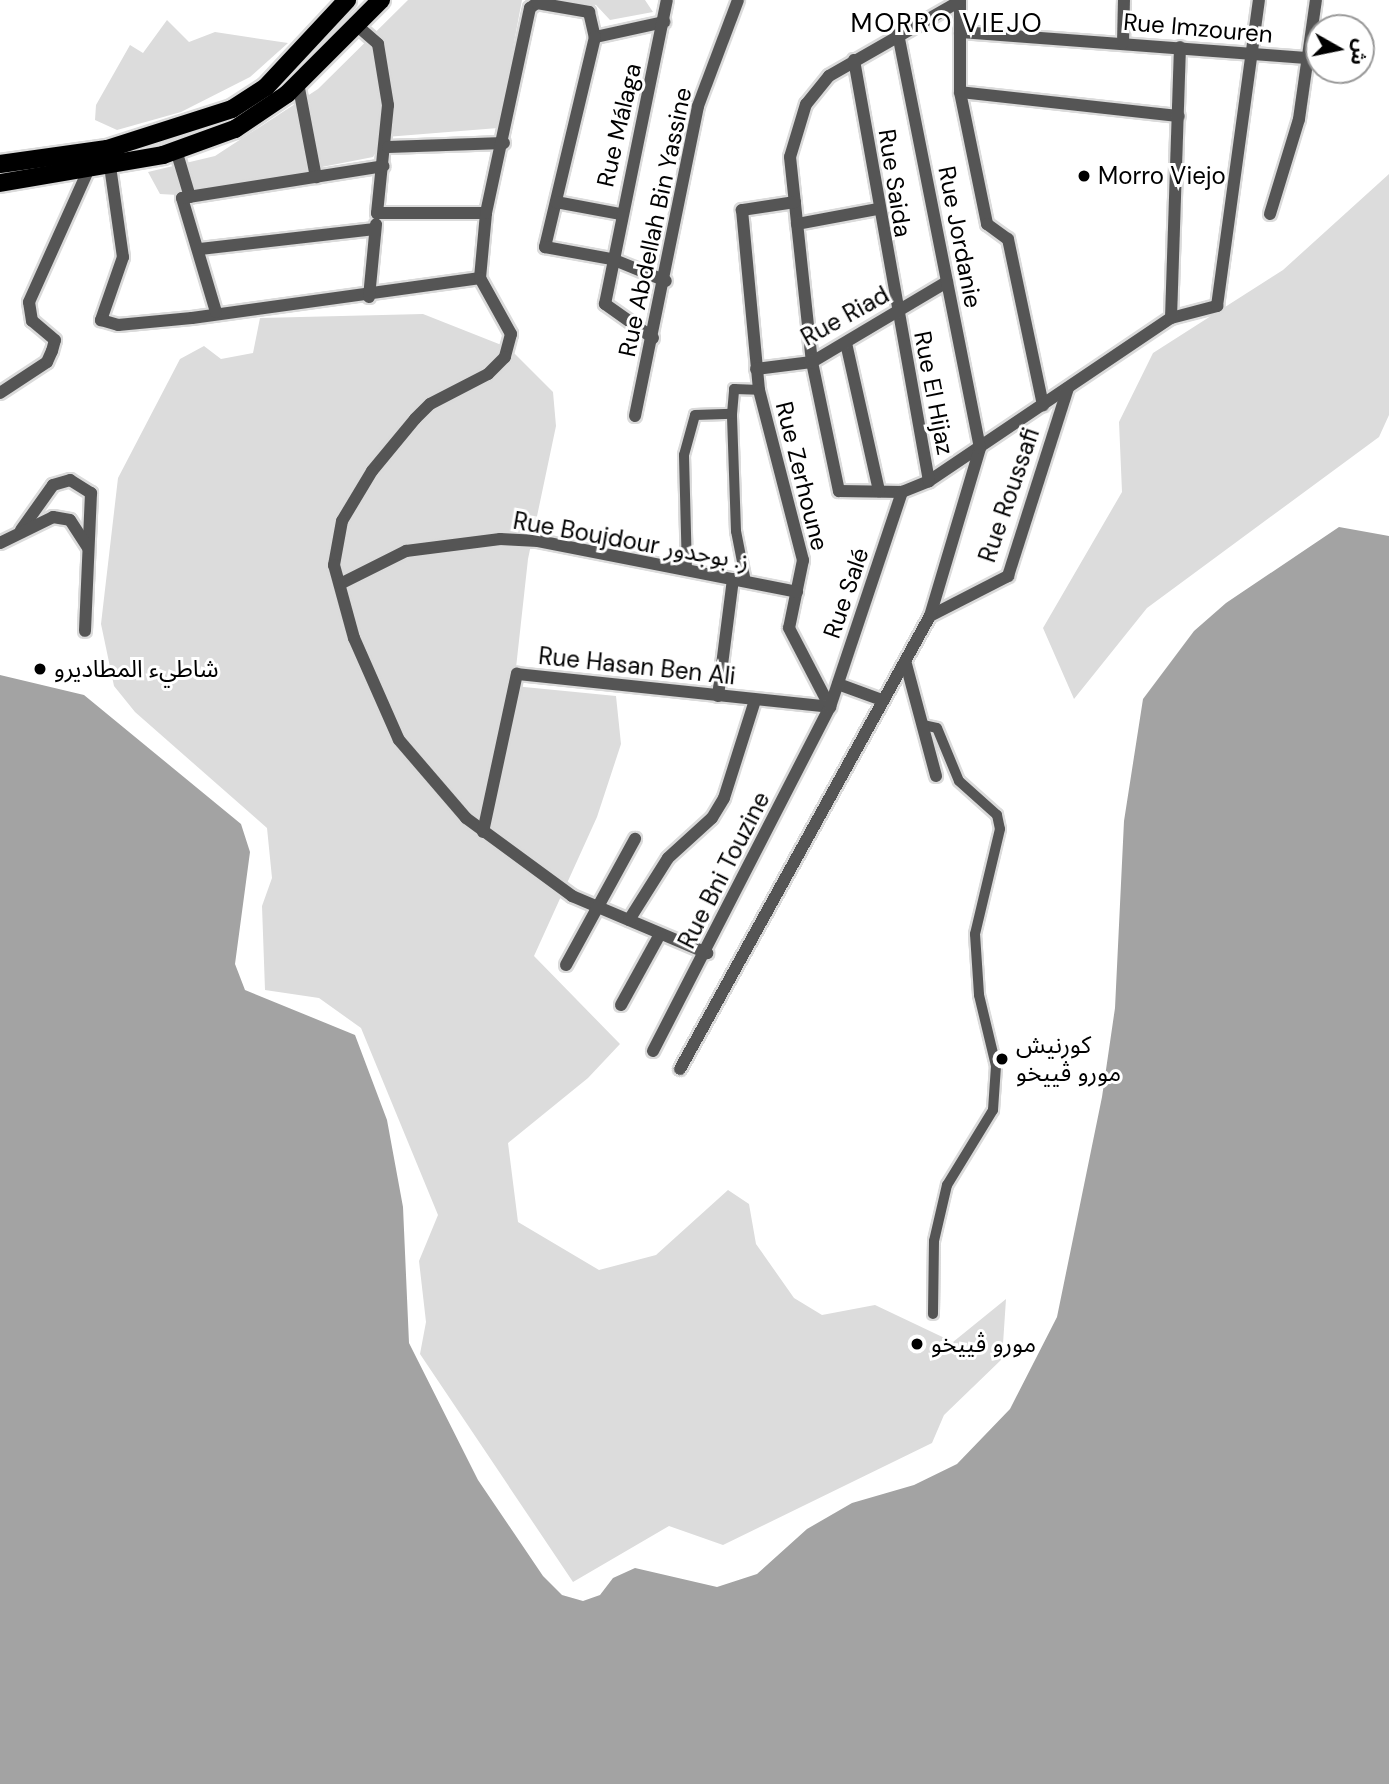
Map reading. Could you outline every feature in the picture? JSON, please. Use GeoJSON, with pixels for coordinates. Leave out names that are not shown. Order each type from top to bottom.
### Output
{"type":"FeatureCollection","features":[{"type":"Feature","properties":{"kind":"main road"},"geometry":{"type":"LineString","coordinates":[[0,183],[88,171],[108,158],[232,109],[266,87],[347,0]]}},
{"type":"Feature","properties":{"kind":"main road"},"geometry":{"type":"LineString","coordinates":[[0,164],[108,158],[176,150],[261,115],[298,83],[354,23],[381,0]]}},
{"type":"Feature","properties":{"kind":"street","name":"Rue Málaga"},"geometry":{"type":"LineString","coordinates":[[653,338],[605,304],[621,214],[667,0]]}},
{"type":"Feature","properties":{"kind":"street","name":"Rue Abdellah Bin Yassine"},"geometry":{"type":"LineString","coordinates":[[635,416],[666,281],[698,106],[738,0]]}},
{"type":"Feature","properties":{"kind":"street"},"geometry":{"type":"LineString","coordinates":[[1123,43],[1124,0]]}},
{"type":"Feature","properties":{"kind":"street"},"geometry":{"type":"LineString","coordinates":[[1043,405],[1008,239],[987,224],[960,92],[960,1],[898,34],[829,76],[806,104],[790,157],[812,362],[839,491],[902,492],[929,481],[980,448],[1171,318],[1220,301],[1259,0]]}},
{"type":"Feature","properties":{"kind":"street"},"geometry":{"type":"LineString","coordinates":[[666,281],[612,259],[545,247],[595,37],[589,12],[537,3],[530,8],[505,143],[486,213],[480,278],[511,334],[505,357],[488,374],[430,404],[372,471],[334,544],[340,584],[354,638],[399,740],[427,779],[483,832],[572,896],[707,953]]}},
{"type":"Feature","properties":{"kind":"street"},"geometry":{"type":"LineString","coordinates":[[595,37],[664,22]]}},
{"type":"Feature","properties":{"kind":"street"},"geometry":{"type":"LineString","coordinates":[[354,23],[378,44],[388,105],[388,147],[377,213],[369,297]]}},
{"type":"Feature","properties":{"kind":"street","name":"Rue Imzouren"},"geometry":{"type":"LineString","coordinates":[[960,32],[1305,58]]}},
{"type":"Feature","properties":{"kind":"street","name":"Rue Jordanie"},"geometry":{"type":"LineString","coordinates":[[898,34],[980,448]]}},
{"type":"Feature","properties":{"kind":"street"},"geometry":{"type":"LineString","coordinates":[[1171,318],[1180,47]]}},
{"type":"Feature","properties":{"kind":"street","name":"Rue Saida"},"geometry":{"type":"LineString","coordinates":[[854,60],[897,312]]}},
{"type":"Feature","properties":{"kind":"street"},"geometry":{"type":"LineString","coordinates":[[1270,214],[1299,120],[1305,74]]}},
{"type":"Feature","properties":{"kind":"street"},"geometry":{"type":"LineString","coordinates":[[298,83],[316,177]]}},
{"type":"Feature","properties":{"kind":"street"},"geometry":{"type":"LineString","coordinates":[[960,92],[1179,116]]}},
{"type":"Feature","properties":{"kind":"street"},"geometry":{"type":"LineString","coordinates":[[388,147],[505,143]]}},
{"type":"Feature","properties":{"kind":"street"},"geometry":{"type":"LineString","coordinates":[[176,150],[190,198]]}},
{"type":"Feature","properties":{"kind":"street"},"geometry":{"type":"LineString","coordinates":[[108,158],[123,257],[101,320],[118,325],[369,297],[480,278]]}},
{"type":"Feature","properties":{"kind":"street"},"geometry":{"type":"LineString","coordinates":[[216,312],[200,249],[182,198],[383,166]]}},
{"type":"Feature","properties":{"kind":"street"},"geometry":{"type":"LineString","coordinates":[[0,393],[47,362],[52,351],[55,340],[32,321],[29,302],[88,171]]}},
{"type":"Feature","properties":{"kind":"street"},"geometry":{"type":"LineString","coordinates":[[556,202],[621,214]]}},
{"type":"Feature","properties":{"kind":"street","name":"Rue Zerhoune"},"geometry":{"type":"LineString","coordinates":[[795,202],[742,210],[759,390],[803,560],[789,628],[830,707]]}},
{"type":"Feature","properties":{"kind":"street"},"geometry":{"type":"LineString","coordinates":[[797,224],[878,209]]}},
{"type":"Feature","properties":{"kind":"street"},"geometry":{"type":"LineString","coordinates":[[377,213],[486,213]]}},
{"type":"Feature","properties":{"kind":"street"},"geometry":{"type":"LineString","coordinates":[[200,249],[375,229]]}},
{"type":"Feature","properties":{"kind":"street","name":"Rue Riad"},"geometry":{"type":"LineString","coordinates":[[756,369],[812,362],[947,282]]}},
{"type":"Feature","properties":{"kind":"street","name":"Rue El Hijaz"},"geometry":{"type":"LineString","coordinates":[[897,312],[929,481]]}},
{"type":"Feature","properties":{"kind":"street"},"geometry":{"type":"LineString","coordinates":[[846,342],[879,491]]}},
{"type":"Feature","properties":{"kind":"street"},"geometry":{"type":"LineString","coordinates":[[718,696],[740,581],[732,414],[734,388],[759,390]]}},
{"type":"Feature","properties":{"kind":"street","name":"Rue Roussafi"},"geometry":{"type":"LineString","coordinates":[[930,616],[1008,576],[1069,388]]}},
{"type":"Feature","properties":{"kind":"street"},"geometry":{"type":"LineString","coordinates":[[687,571],[684,455],[695,415],[732,414]]}},
{"type":"Feature","properties":{"kind":"street"},"geometry":{"type":"LineString","coordinates":[[680,1069],[882,700],[906,664],[930,616],[980,448]]}},
{"type":"Feature","properties":{"kind":"street"},"geometry":{"type":"LineString","coordinates":[[21,530],[53,485],[71,480],[91,493],[85,631]]}},
{"type":"Feature","properties":{"kind":"street","name":"Rue Salé"},"geometry":{"type":"LineString","coordinates":[[830,707],[902,492]]}},
{"type":"Feature","properties":{"kind":"street"},"geometry":{"type":"LineString","coordinates":[[0,543],[45,518],[61,517],[70,520],[88,548]]}},
{"type":"Feature","properties":{"kind":"street","name":"Rue Boujdour ز. بوجدور"},"geometry":{"type":"LineString","coordinates":[[340,584],[406,551],[500,538],[797,592]]}},
{"type":"Feature","properties":{"kind":"street"},"geometry":{"type":"LineString","coordinates":[[906,664],[936,776]]}},
{"type":"Feature","properties":{"kind":"street","name":"Rue Hasan Ben Ali"},"geometry":{"type":"LineString","coordinates":[[483,832],[517,674],[830,707]]}},
{"type":"Feature","properties":{"kind":"street"},"geometry":{"type":"LineString","coordinates":[[838,684],[882,700]]}},
{"type":"Feature","properties":{"kind":"street"},"geometry":{"type":"LineString","coordinates":[[629,920],[668,859],[712,818],[724,798],[755,700]]}},
{"type":"Feature","properties":{"kind":"street","name":"Rue Bni Touzine"},"geometry":{"type":"LineString","coordinates":[[653,1051],[707,953],[830,707]]}},
{"type":"Feature","properties":{"kind":"street"},"geometry":{"type":"LineString","coordinates":[[923,725],[937,728],[960,781],[997,815],[1000,829],[975,934],[979,995],[996,1066],[993,1110],[947,1185],[934,1241],[933,1314]]}},
{"type":"Feature","properties":{"kind":"street"},"geometry":{"type":"LineString","coordinates":[[566,965],[635,839]]}},
{"type":"Feature","properties":{"kind":"street"},"geometry":{"type":"LineString","coordinates":[[621,1004],[660,934]]}},
{"type":"Feature","properties":{"kind":"shaded area"},"geometry":{"type":"Polygon","coordinates":[[[408,0],[522,0],[498,128],[386,137],[373,157],[178,195],[160,194],[148,172],[215,156],[318,89],[408,0]]]}},
{"type":"Feature","properties":{"kind":"shaded area"},"geometry":{"type":"Polygon","coordinates":[[[557,0],[645,0],[653,12],[610,20],[596,5],[557,0]]]}},
{"type":"Feature","properties":{"kind":"shaded area"},"geometry":{"type":"Polygon","coordinates":[[[167,20],[189,42],[215,32],[288,43],[250,77],[181,112],[117,130],[95,120],[96,105],[130,45],[143,53],[167,20]]]}},
{"type":"Feature","properties":{"kind":"shaded area"},"geometry":{"type":"Polygon","coordinates":[[[1389,174],[1389,415],[1379,437],[1147,608],[1074,699],[1043,628],[1122,492],[1119,422],[1153,353],[1283,270],[1389,174]]]}},
{"type":"Feature","properties":{"kind":"shaded area"},"geometry":{"type":"Polygon","coordinates":[[[423,314],[509,348],[553,392],[556,426],[528,559],[514,686],[616,696],[621,744],[597,817],[534,956],[620,1044],[588,1078],[508,1143],[518,1222],[599,1270],[656,1255],[728,1190],[749,1204],[756,1244],[794,1298],[822,1315],[875,1305],[953,1342],[1006,1299],[1002,1359],[944,1415],[932,1443],[723,1545],[669,1526],[573,1582],[420,1354],[426,1322],[419,1261],[438,1215],[361,1028],[319,998],[265,990],[262,906],[272,878],[267,828],[135,712],[114,686],[101,624],[118,478],[180,359],[204,346],[221,359],[253,353],[260,318],[423,314]]]}},
{"type":"Feature","properties":{"kind":"shaded area"},"geometry":{"type":"Polygon","coordinates":[[[1339,527],[1389,536],[1389,1784],[0,1784],[0,675],[84,695],[241,824],[250,852],[235,964],[245,990],[355,1035],[387,1120],[403,1207],[409,1343],[478,1480],[543,1576],[562,1595],[583,1601],[600,1595],[613,1578],[635,1568],[717,1587],[757,1574],[807,1529],[852,1503],[914,1485],[957,1464],[1010,1409],[1057,1317],[1102,1097],[1115,1008],[1124,821],[1143,699],[1194,631],[1226,603],[1339,527]]]}},
{"type":"Feature","properties":{"kind":"place","name":"Morro Viejo"},"geometry":{"type":"Point","coordinates":[1084,176]}},
{"type":"Feature","properties":{"kind":"place","name":"شاطيء المطاديرو"},"geometry":{"type":"Point","coordinates":[40,669]}},
{"type":"Feature","properties":{"kind":"place","name":"كورنيش مورو ڤييخو"},"geometry":{"type":"Point","coordinates":[1002,1059]}},
{"type":"Feature","properties":{"kind":"place","name":"مورو ڤييخو"},"geometry":{"type":"Point","coordinates":[917,1344]}},
{"type":"Feature","properties":{"kind":"district","name":"MORRO VIEJO"},"geometry":{"type":"Point","coordinates":[947,24]}}]}
